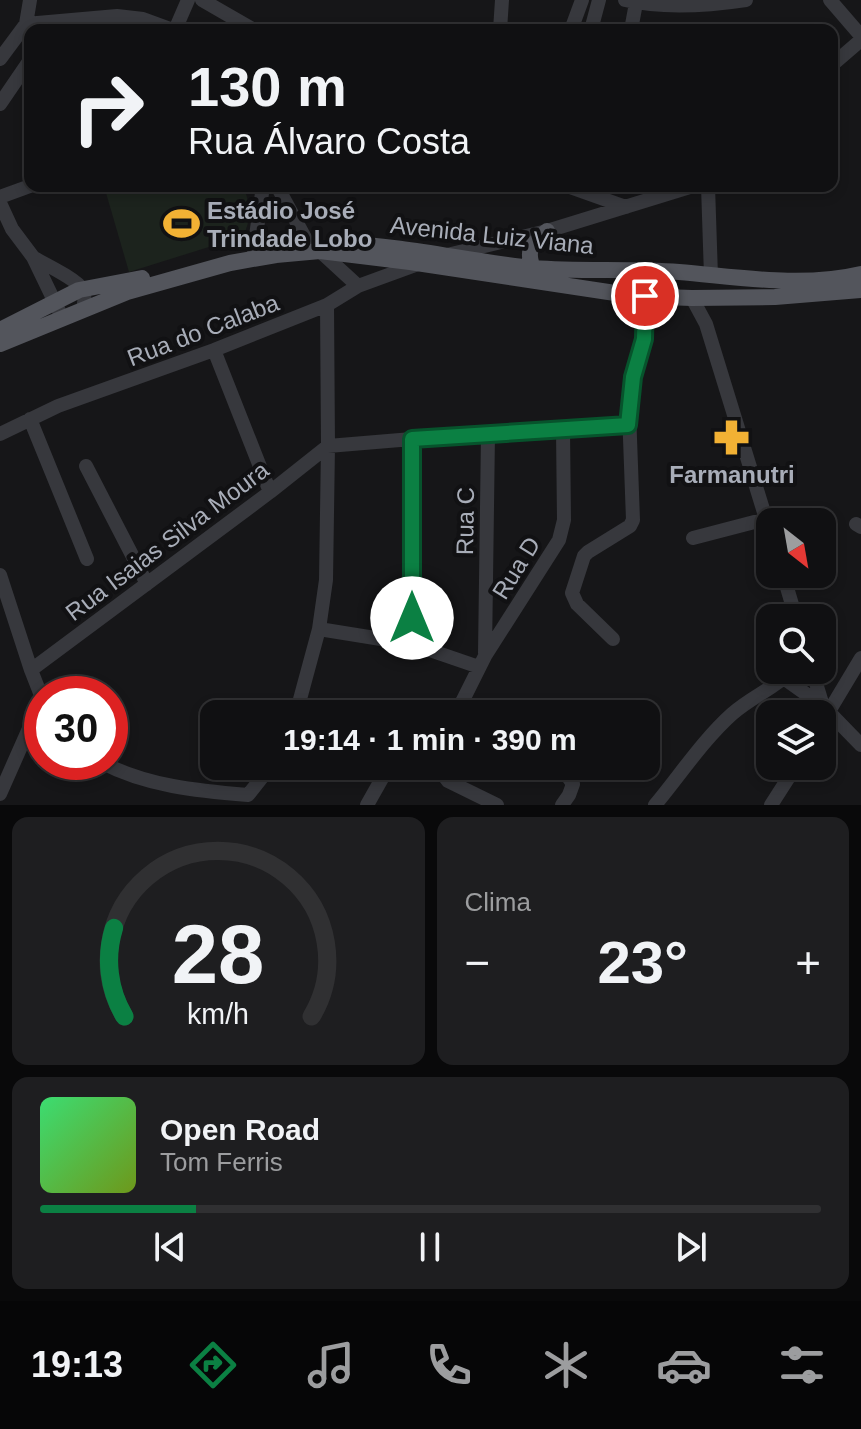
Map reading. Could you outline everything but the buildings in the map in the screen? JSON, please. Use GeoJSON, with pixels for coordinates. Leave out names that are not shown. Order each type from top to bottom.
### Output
{"type":"FeatureCollection","features":[{"type":"Feature","properties":{"kind":"main road"},"geometry":{"type":"LineString","coordinates":[[533,268],[529,250],[547,231]]}},
{"type":"Feature","properties":{"kind":"main road","name":"Avenida Luiz Viana"},"geometry":{"type":"LineString","coordinates":[[314,248],[361,245],[533,268],[673,272],[794,280],[861,274]]}},
{"type":"Feature","properties":{"kind":"main road"},"geometry":{"type":"LineString","coordinates":[[0,330],[51,297],[83,288],[141,279],[254,250],[314,248]]}},
{"type":"Feature","properties":{"kind":"main road"},"geometry":{"type":"LineString","coordinates":[[0,344],[127,292],[230,263],[314,248]]}},
{"type":"Feature","properties":{"kind":"main road","name":"Avenida Luiz Viana"},"geometry":{"type":"LineString","coordinates":[[314,248],[640,296],[775,297],[861,290]]}},
{"type":"Feature","properties":{"kind":"street"},"geometry":{"type":"LineString","coordinates":[[28,24],[30,0]]}},
{"type":"Feature","properties":{"kind":"street"},"geometry":{"type":"LineString","coordinates":[[177,24],[188,0]]}},
{"type":"Feature","properties":{"kind":"street"},"geometry":{"type":"LineString","coordinates":[[202,0],[244,24]]}},
{"type":"Feature","properties":{"kind":"street"},"geometry":{"type":"LineString","coordinates":[[500,24],[502,0]]}},
{"type":"Feature","properties":{"kind":"street"},"geometry":{"type":"LineString","coordinates":[[573,24],[582,0]]}},
{"type":"Feature","properties":{"kind":"street"},"geometry":{"type":"LineString","coordinates":[[593,24],[599,0]]}},
{"type":"Feature","properties":{"kind":"street"},"geometry":{"type":"LineString","coordinates":[[631,24],[630,1],[673,6],[746,0]]}},
{"type":"Feature","properties":{"kind":"street"},"geometry":{"type":"LineString","coordinates":[[830,0],[861,38],[838,59]]}},
{"type":"Feature","properties":{"kind":"street"},"geometry":{"type":"LineString","coordinates":[[64,24],[99,17],[131,17],[159,24]]}},
{"type":"Feature","properties":{"kind":"street"},"geometry":{"type":"LineString","coordinates":[[4,54],[24,32]]}},
{"type":"Feature","properties":{"kind":"street"},"geometry":{"type":"LineString","coordinates":[[0,34],[4,54]]}},
{"type":"Feature","properties":{"kind":"street"},"geometry":{"type":"LineString","coordinates":[[0,104],[24,69]]}},
{"type":"Feature","properties":{"kind":"street"},"geometry":{"type":"LineString","coordinates":[[0,197],[24,188]]}},
{"type":"Feature","properties":{"kind":"street"},"geometry":{"type":"LineString","coordinates":[[254,250],[262,192]]}},
{"type":"Feature","properties":{"kind":"street"},"geometry":{"type":"LineString","coordinates":[[281,192],[314,248],[358,286]]}},
{"type":"Feature","properties":{"kind":"street"},"geometry":{"type":"LineString","coordinates":[[597,216],[601,192],[626,207]]}},
{"type":"Feature","properties":{"kind":"street"},"geometry":{"type":"LineString","coordinates":[[445,255],[547,231],[674,192]]}},
{"type":"Feature","properties":{"kind":"street"},"geometry":{"type":"LineString","coordinates":[[708,192],[711,276]]}},
{"type":"Feature","properties":{"kind":"street"},"geometry":{"type":"LineString","coordinates":[[0,203],[33,257],[51,297],[66,318]]}},
{"type":"Feature","properties":{"kind":"street"},"geometry":{"type":"LineString","coordinates":[[33,257],[83,288],[83,310]]}},
{"type":"Feature","properties":{"kind":"street","name":"Rua do Calaba"},"geometry":{"type":"LineString","coordinates":[[0,434],[58,406],[214,350],[327,305],[358,286],[421,263]]}},
{"type":"Feature","properties":{"kind":"street"},"geometry":{"type":"LineString","coordinates":[[613,639],[573,599],[573,587],[584,556],[630,526],[633,520],[628,425],[640,349],[636,331],[642,271]]}},
{"type":"Feature","properties":{"kind":"street"},"geometry":{"type":"LineString","coordinates":[[51,297],[62,273]]}},
{"type":"Feature","properties":{"kind":"street"},"geometry":{"type":"LineString","coordinates":[[692,298],[706,324],[763,508]]}},
{"type":"Feature","properties":{"kind":"street"},"geometry":{"type":"LineString","coordinates":[[706,324],[710,298]]}},
{"type":"Feature","properties":{"kind":"street"},"geometry":{"type":"LineString","coordinates":[[300,700],[319,629],[327,560],[327,305]]}},
{"type":"Feature","properties":{"kind":"street"},"geometry":{"type":"LineString","coordinates":[[214,350],[270,492]]}},
{"type":"Feature","properties":{"kind":"street"},"geometry":{"type":"LineString","coordinates":[[30,419],[87,559]]}},
{"type":"Feature","properties":{"kind":"street"},"geometry":{"type":"LineString","coordinates":[[328,446],[628,425]]}},
{"type":"Feature","properties":{"kind":"street","name":"Rua D"},"geometry":{"type":"LineString","coordinates":[[463,700],[482,662],[563,530],[563,430]]}},
{"type":"Feature","properties":{"kind":"street","name":"Rua C"},"geometry":{"type":"LineString","coordinates":[[482,662],[488,434]]}},
{"type":"Feature","properties":{"kind":"street"},"geometry":{"type":"LineString","coordinates":[[412,439],[412,644]]}},
{"type":"Feature","properties":{"kind":"street","name":"Rua Isaias Silva Moura"},"geometry":{"type":"LineString","coordinates":[[31,670],[328,446]]}},
{"type":"Feature","properties":{"kind":"street"},"geometry":{"type":"LineString","coordinates":[[86,466],[147,584]]}},
{"type":"Feature","properties":{"kind":"street"},"geometry":{"type":"LineString","coordinates":[[693,538],[756,527]]}},
{"type":"Feature","properties":{"kind":"street"},"geometry":{"type":"LineString","coordinates":[[0,575],[33,676]]}},
{"type":"Feature","properties":{"kind":"street"},"geometry":{"type":"LineString","coordinates":[[319,629],[412,644],[482,662]]}},
{"type":"Feature","properties":{"kind":"street"},"geometry":{"type":"LineString","coordinates":[[834,700],[861,658]]}},
{"type":"Feature","properties":{"kind":"street"},"geometry":{"type":"LineString","coordinates":[[655,805],[721,724],[774,684]]}},
{"type":"Feature","properties":{"kind":"street"},"geometry":{"type":"LineString","coordinates":[[798,684],[812,700]]}},
{"type":"Feature","properties":{"kind":"street"},"geometry":{"type":"LineString","coordinates":[[836,723],[861,745]]}},
{"type":"Feature","properties":{"kind":"street"},"geometry":{"type":"LineString","coordinates":[[0,794],[24,740]]}},
{"type":"Feature","properties":{"kind":"street"},"geometry":{"type":"LineString","coordinates":[[128,774],[247,800],[261,780]]}},
{"type":"Feature","properties":{"kind":"street"},"geometry":{"type":"LineString","coordinates":[[367,805],[381,780]]}},
{"type":"Feature","properties":{"kind":"street"},"geometry":{"type":"LineString","coordinates":[[447,780],[497,805]]}},
{"type":"Feature","properties":{"kind":"street"},"geometry":{"type":"LineString","coordinates":[[562,805],[573,784],[570,780]]}},
{"type":"Feature","properties":{"kind":"street"},"geometry":{"type":"LineString","coordinates":[[771,805],[787,780]]}},
{"type":"Feature","properties":{"kind":"shaded area","name":"Estádio José Trindade Lobo"},"geometry":{"type":"Polygon","coordinates":[[[106,192],[246,192],[251,213],[244,236],[129,272],[106,192]]]}},
{"type":"Feature","properties":{"kind":"place","name":"Estádio José Trindade Lobo"},"geometry":{"type":"Point","coordinates":[181,224]}},
{"type":"Feature","properties":{"kind":"place","name":"Farmanutri"},"geometry":{"type":"Point","coordinates":[732,437]}},
{"type":"Feature","properties":{"kind":"route"},"geometry":{"type":"LineString","coordinates":[[412,618],[412,439],[628,425],[633,377],[644,339],[645,296]]}}]}
